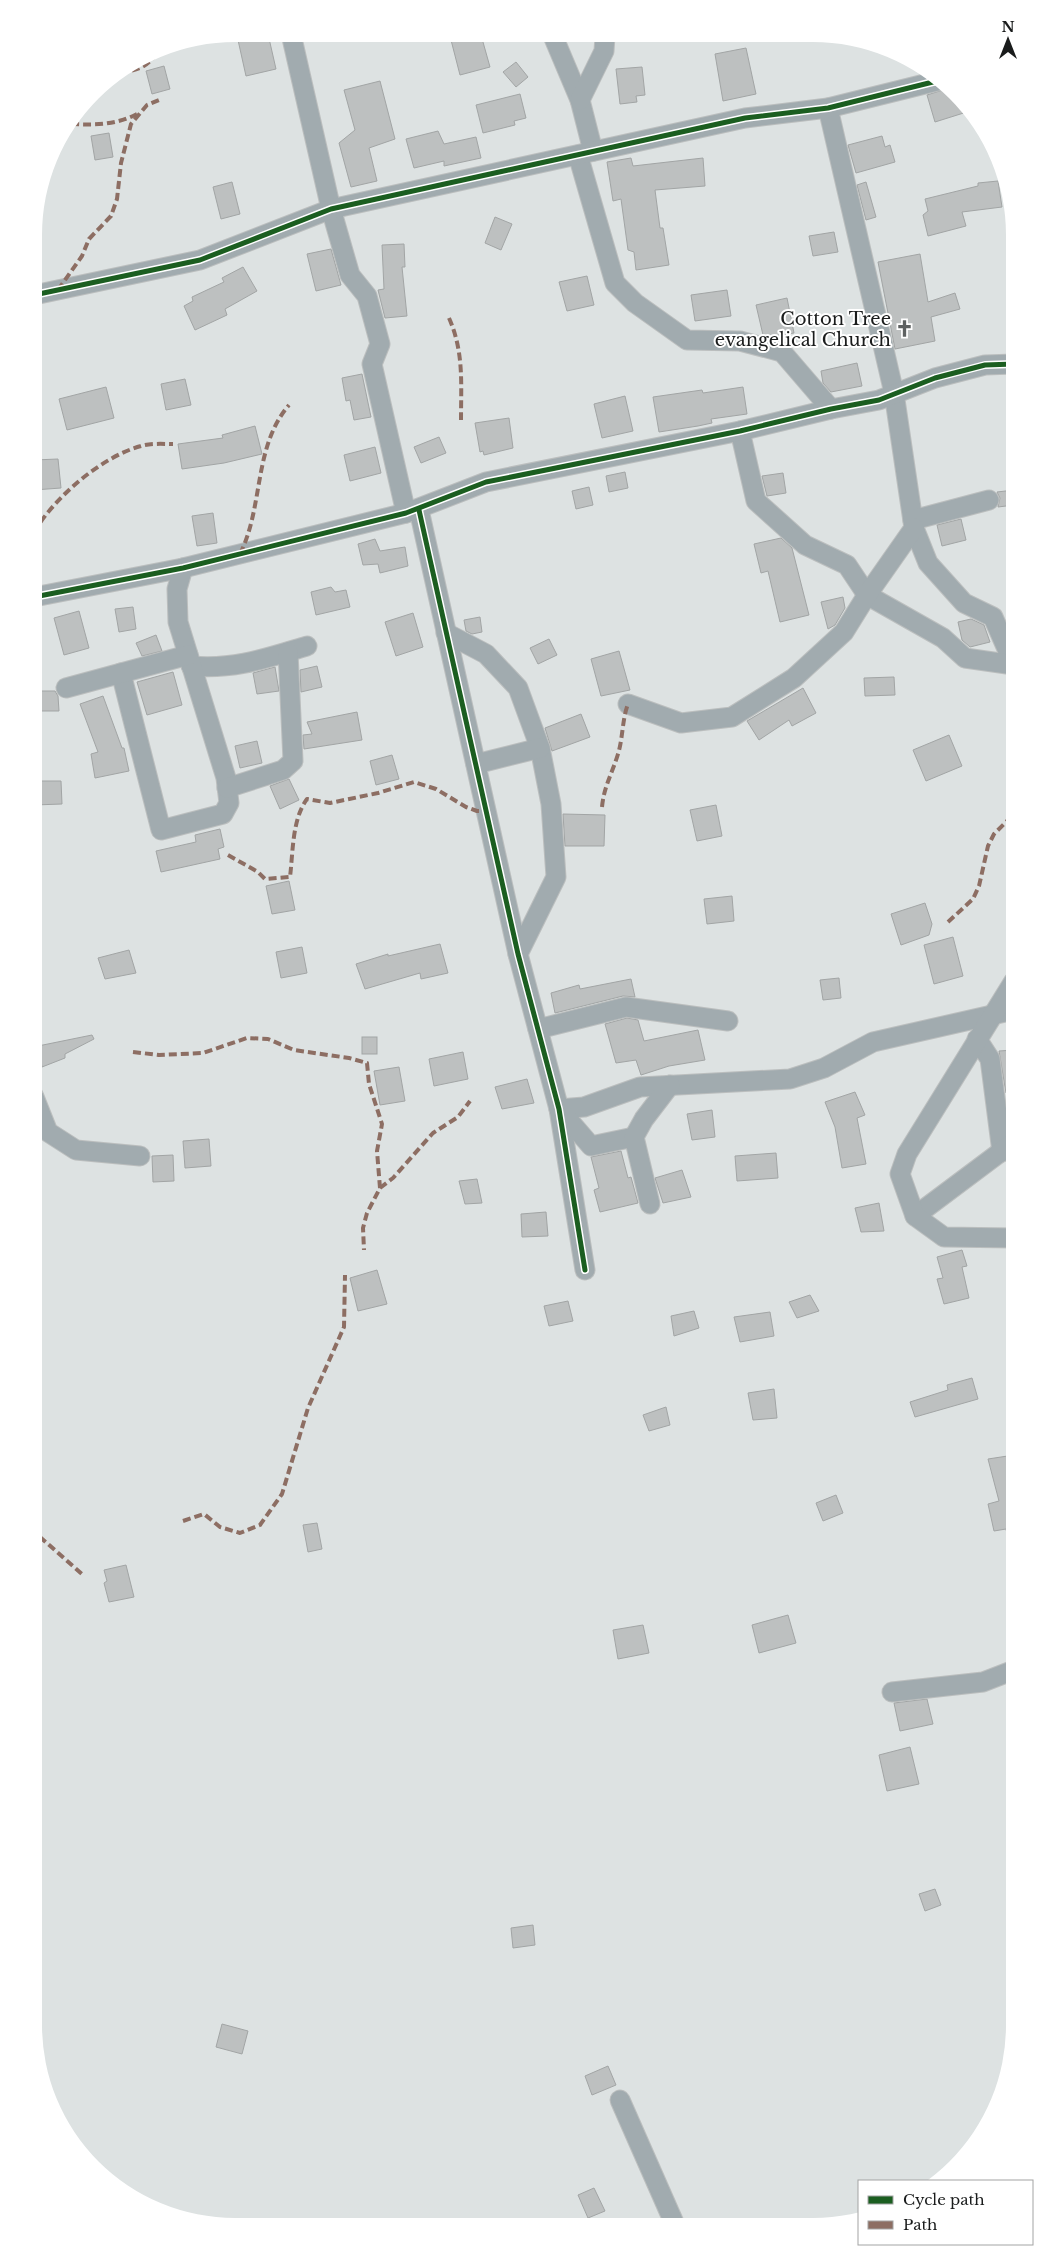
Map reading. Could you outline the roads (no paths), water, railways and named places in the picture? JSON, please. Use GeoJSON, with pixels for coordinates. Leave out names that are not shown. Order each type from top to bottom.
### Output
{"type":"FeatureCollection","features":[{"type":"Feature","properties":{"kind":"street"},"geometry":{"type":"LineString","coordinates":[[293,42],[331,209],[350,275],[367,296],[380,344],[372,364],[446,633],[518,954],[558,1109],[585,1270]]}},
{"type":"Feature","properties":{"kind":"street"},"geometry":{"type":"LineString","coordinates":[[555,42],[580,100],[585,153],[615,283],[635,303],[687,340],[740,341],[782,352],[831,409]]}},
{"type":"Feature","properties":{"kind":"street"},"geometry":{"type":"LineString","coordinates":[[580,100],[604,51],[605,42]]}},
{"type":"Feature","properties":{"kind":"street"},"geometry":{"type":"LineString","coordinates":[[42,293],[200,260],[331,209],[745,118],[828,108],[930,82]]}},
{"type":"Feature","properties":{"kind":"street"},"geometry":{"type":"LineString","coordinates":[[828,108],[894,393],[913,524],[928,564],[964,603],[993,617],[1006,647]]}},
{"type":"Feature","properties":{"kind":"street"},"geometry":{"type":"LineString","coordinates":[[42,595],[184,568],[412,511],[486,482],[740,431],[831,409],[879,400],[935,378],[985,365],[1006,364]]}},
{"type":"Feature","properties":{"kind":"street"},"geometry":{"type":"LineString","coordinates":[[740,431],[756,501],[805,545],[847,565],[867,595],[943,638],[965,658],[1006,664]]}},
{"type":"Feature","properties":{"kind":"street"},"geometry":{"type":"LineString","coordinates":[[628,704],[681,723],[732,717],[794,678],[844,632],[913,524],[989,500]]}},
{"type":"Feature","properties":{"kind":"street"},"geometry":{"type":"LineString","coordinates":[[121,673],[161,830],[223,814],[229,803],[227,788],[178,622],[177,589],[184,568]]}},
{"type":"Feature","properties":{"kind":"street"},"geometry":{"type":"LineString","coordinates":[[446,633],[486,654],[518,688],[540,748],[551,804],[556,877],[518,954]]}},
{"type":"Feature","properties":{"kind":"street"},"geometry":{"type":"LineString","coordinates":[[66,688],[121,673],[190,661],[215,668],[246,664],[307,646]]}},
{"type":"Feature","properties":{"kind":"street"},"geometry":{"type":"LineString","coordinates":[[227,788],[283,770],[293,761],[288,652]]}},
{"type":"Feature","properties":{"kind":"street"},"geometry":{"type":"LineString","coordinates":[[476,764],[540,748]]}},
{"type":"Feature","properties":{"kind":"street"},"geometry":{"type":"LineString","coordinates":[[1006,994],[907,1154],[900,1174],[915,1216],[944,1237],[1006,1238]]}},
{"type":"Feature","properties":{"kind":"street"},"geometry":{"type":"LineString","coordinates":[[538,1029],[626,1008],[728,1021]]}},
{"type":"Feature","properties":{"kind":"street"},"geometry":{"type":"LineString","coordinates":[[558,1109],[584,1107],[640,1087],[790,1079],[824,1068],[873,1042],[1006,1012]]}},
{"type":"Feature","properties":{"kind":"street"},"geometry":{"type":"LineString","coordinates":[[977,1039],[990,1059],[1006,1137]]}},
{"type":"Feature","properties":{"kind":"street"},"geometry":{"type":"LineString","coordinates":[[650,1204],[634,1137],[644,1119],[670,1085]]}},
{"type":"Feature","properties":{"kind":"street"},"geometry":{"type":"LineString","coordinates":[[558,1109],[591,1146],[634,1137]]}},
{"type":"Feature","properties":{"kind":"street"},"geometry":{"type":"LineString","coordinates":[[42,1117],[48,1132],[76,1150],[140,1156]]}},
{"type":"Feature","properties":{"kind":"street"},"geometry":{"type":"LineString","coordinates":[[915,1216],[1006,1148]]}},
{"type":"Feature","properties":{"kind":"street"},"geometry":{"type":"LineString","coordinates":[[892,1692],[983,1682],[1006,1673]]}},
{"type":"Feature","properties":{"kind":"street"},"geometry":{"type":"LineString","coordinates":[[620,2100],[672,2218]]}},
{"type":"Feature","properties":{"kind":"place","name":"Cotton Tree evangelical Church"},"geometry":{"type":"Point","coordinates":[905,329]}}]}
